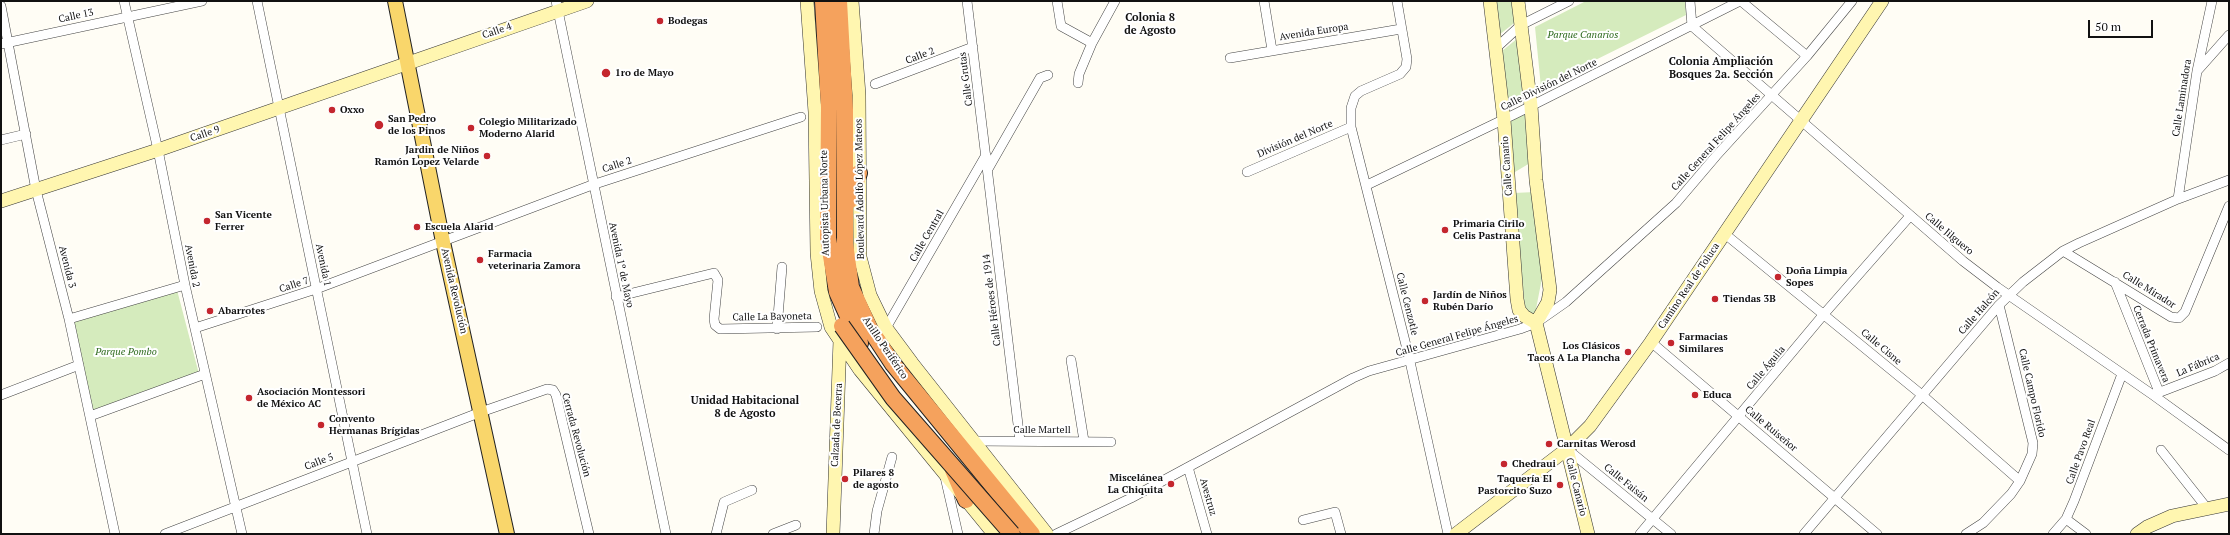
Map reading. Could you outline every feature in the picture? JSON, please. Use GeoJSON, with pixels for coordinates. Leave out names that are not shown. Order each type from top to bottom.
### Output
{"type":"FeatureCollection","features":[{"type":"Feature","properties":{"kind":"highway","name":"Autopista Urbana Norte"},"geometry":{"type":"LineString","coordinates":[[816,1],[824,113],[824,227],[828,287],[842,326],[893,398],[1012,534]]}},
{"type":"Feature","properties":{"kind":"highway","name":"Anillo Periférico"},"geometry":{"type":"LineString","coordinates":[[823,1],[829,107],[828,238],[837,292],[856,337],[949,472],[1006,534]]}},
{"type":"Feature","properties":{"kind":"highway","name":"Autopista Urbana Norte"},"geometry":{"type":"LineString","coordinates":[[833,1],[837,82],[835,195],[845,290],[860,326],[907,394],[1021,534]]}},
{"type":"Feature","properties":{"kind":"highway","name":"Anillo Periférico"},"geometry":{"type":"LineString","coordinates":[[839,1],[845,110],[845,212],[847,265],[851,287],[870,329],[893,364],[1032,534]]}},
{"type":"Feature","properties":{"kind":"highway"},"geometry":{"type":"LineString","coordinates":[[845,212],[859,173]]}},
{"type":"Feature","properties":{"kind":"highway"},"geometry":{"type":"LineString","coordinates":[[949,472],[966,500]]}},
{"type":"Feature","properties":{"kind":"main road","name":"Avenida Revolución"},"geometry":{"type":"LineString","coordinates":[[395,1],[443,242],[507,534]]}},
{"type":"Feature","properties":{"kind":"main road","name":"Calle 4"},"geometry":{"type":"LineString","coordinates":[[408,62],[557,6],[587,1]]}},
{"type":"Feature","properties":{"kind":"main road"},"geometry":{"type":"LineString","coordinates":[[808,1],[815,112],[817,253],[821,291],[831,327],[860,370],[949,472]]}},
{"type":"Feature","properties":{"kind":"main road","name":"Boulevard Adolfo López Mateos"},"geometry":{"type":"LineString","coordinates":[[852,1],[859,95],[860,257],[870,295],[886,328],[1047,534]]}},
{"type":"Feature","properties":{"kind":"main road","name":"Calle Canario"},"geometry":{"type":"LineString","coordinates":[[1490,1],[1504,120],[1519,310],[1524,316],[1536,323],[1588,534]]}},
{"type":"Feature","properties":{"kind":"main road"},"geometry":{"type":"LineString","coordinates":[[1518,1],[1531,106],[1536,174],[1550,290],[1548,302],[1536,323]]}},
{"type":"Feature","properties":{"kind":"main road","name":"Camino Real de Toluca"},"geometry":{"type":"LineString","coordinates":[[1456,534],[1567,450],[1590,426],[1651,342],[1882,1]]}},
{"type":"Feature","properties":{"kind":"main road","name":"Calle 9"},"geometry":{"type":"LineString","coordinates":[[1,201],[158,150],[408,62]]}},
{"type":"Feature","properties":{"kind":"main road","name":"Calzada de Becerra"},"geometry":{"type":"LineString","coordinates":[[833,534],[840,340]]}},
{"type":"Feature","properties":{"kind":"main road"},"geometry":{"type":"LineString","coordinates":[[966,500],[994,534]]}},
{"type":"Feature","properties":{"kind":"main road"},"geometry":{"type":"LineString","coordinates":[[2137,534],[2147,527],[2172,516],[2206,507],[2229,504]]}},
{"type":"Feature","properties":{"kind":"street","name":"Avenida 2"},"geometry":{"type":"LineString","coordinates":[[124,1],[158,150],[185,285],[242,534]]}},
{"type":"Feature","properties":{"kind":"street","name":"Calle 13"},"geometry":{"type":"LineString","coordinates":[[5,43],[202,1]]}},
{"type":"Feature","properties":{"kind":"street","name":"Avenida 1"},"geometry":{"type":"LineString","coordinates":[[257,1],[367,534]]}},
{"type":"Feature","properties":{"kind":"street","name":"Calle Grutas"},"geometry":{"type":"LineString","coordinates":[[967,1],[986,155]]}},
{"type":"Feature","properties":{"kind":"street"},"geometry":{"type":"LineString","coordinates":[[1058,1],[1061,26],[1092,43]]}},
{"type":"Feature","properties":{"kind":"street"},"geometry":{"type":"LineString","coordinates":[[1078,83],[1079,74],[1092,43],[1115,1]]}},
{"type":"Feature","properties":{"kind":"street"},"geometry":{"type":"LineString","coordinates":[[1264,1],[1272,50]]}},
{"type":"Feature","properties":{"kind":"street"},"geometry":{"type":"LineString","coordinates":[[1397,1],[1401,29]]}},
{"type":"Feature","properties":{"kind":"street"},"geometry":{"type":"LineString","coordinates":[[1496,48],[1521,25],[1569,1]]}},
{"type":"Feature","properties":{"kind":"street"},"geometry":{"type":"LineString","coordinates":[[1690,1],[1692,26]]}},
{"type":"Feature","properties":{"kind":"street"},"geometry":{"type":"LineString","coordinates":[[1740,1],[1807,56]]}},
{"type":"Feature","properties":{"kind":"street","name":"Calle División del Norte"},"geometry":{"type":"LineString","coordinates":[[1367,185],[1504,120],[1740,1]]}},
{"type":"Feature","properties":{"kind":"street","name":"Calle General Felipe Ángeles"},"geometry":{"type":"LineString","coordinates":[[1056,534],[1135,496],[1335,386],[1369,372],[1520,330],[1536,323],[1566,302],[1676,203],[1716,156],[1772,97],[1852,1]]}},
{"type":"Feature","properties":{"kind":"street","name":"Calle Laminadora"},"geometry":{"type":"LineString","coordinates":[[2178,199],[2197,71],[2212,1]]}},
{"type":"Feature","properties":{"kind":"street","name":"Avenida 3"},"geometry":{"type":"LineString","coordinates":[[1,6],[5,43],[26,134],[36,190],[69,319],[115,534]]}},
{"type":"Feature","properties":{"kind":"street","name":"Avenida 1º de Mayo"},"geometry":{"type":"LineString","coordinates":[[557,6],[592,185],[666,534]]}},
{"type":"Feature","properties":{"kind":"street","name":"Calle Jilguero"},"geometry":{"type":"LineString","coordinates":[[1692,26],[1772,97],[1963,261],[2122,374],[2156,394],[2229,450]]}},
{"type":"Feature","properties":{"kind":"street","name":"Avenida Europa"},"geometry":{"type":"LineString","coordinates":[[1230,58],[1401,29]]}},
{"type":"Feature","properties":{"kind":"street","name":"Calle Cenzotle"},"geometry":{"type":"LineString","coordinates":[[1401,29],[1407,59],[1406,67],[1400,74],[1361,91],[1355,96],[1351,108],[1351,127],[1367,185],[1410,361],[1448,534]]}},
{"type":"Feature","properties":{"kind":"street"},"geometry":{"type":"LineString","coordinates":[[2197,71],[2229,35]]}},
{"type":"Feature","properties":{"kind":"street","name":"Calle 2"},"geometry":{"type":"LineString","coordinates":[[875,84],[973,47]]}},
{"type":"Feature","properties":{"kind":"street"},"geometry":{"type":"LineString","coordinates":[[988,169],[1040,78],[1048,75]]}},
{"type":"Feature","properties":{"kind":"street","name":"Calle 2"},"geometry":{"type":"LineString","coordinates":[[443,242],[592,185],[801,117]]}},
{"type":"Feature","properties":{"kind":"street","name":"División del Norte"},"geometry":{"type":"LineString","coordinates":[[1247,172],[1351,127]]}},
{"type":"Feature","properties":{"kind":"street"},"geometry":{"type":"LineString","coordinates":[[1,140],[26,134]]}},
{"type":"Feature","properties":{"kind":"street","name":"Calle Héroes de 1914"},"geometry":{"type":"LineString","coordinates":[[986,155],[1020,441]]}},
{"type":"Feature","properties":{"kind":"street","name":"Calle Central"},"geometry":{"type":"LineString","coordinates":[[886,328],[986,155]]}},
{"type":"Feature","properties":{"kind":"street","name":"Calle Halcón"},"geometry":{"type":"LineString","coordinates":[[1804,534],[1999,304],[2009,295],[2064,251],[2178,199],[2229,180]]}},
{"type":"Feature","properties":{"kind":"street","name":"Calle Mirador"},"geometry":{"type":"LineString","coordinates":[[2064,251],[2176,319],[2183,316],[2229,206]]}},
{"type":"Feature","properties":{"kind":"street","name":"Calle Águila"},"geometry":{"type":"LineString","coordinates":[[1640,534],[1740,417],[1824,314],[1910,216]]}},
{"type":"Feature","properties":{"kind":"street","name":"Calle Cisne"},"geometry":{"type":"LineString","coordinates":[[1725,234],[1922,395],[2020,481]]}},
{"type":"Feature","properties":{"kind":"street","name":"Calle 7"},"geometry":{"type":"LineString","coordinates":[[195,328],[316,289],[443,242]]}},
{"type":"Feature","properties":{"kind":"street"},"geometry":{"type":"LineString","coordinates":[[777,329],[782,267]]}},
{"type":"Feature","properties":{"kind":"street","name":"Calle La Bayoneta"},"geometry":{"type":"LineString","coordinates":[[616,298],[714,273],[718,280],[715,326],[720,329],[817,327]]}},
{"type":"Feature","properties":{"kind":"street","name":"Cerrada Primavera"},"geometry":{"type":"LineString","coordinates":[[2115,282],[2156,394]]}},
{"type":"Feature","properties":{"kind":"street"},"geometry":{"type":"LineString","coordinates":[[69,319],[185,285]]}},
{"type":"Feature","properties":{"kind":"street","name":"Calle Campo Florido"},"geometry":{"type":"LineString","coordinates":[[1966,534],[1983,523],[1998,508],[2020,481],[2032,454],[2033,443],[1999,304]]}},
{"type":"Feature","properties":{"kind":"street","name":"Calle Ruiseñor"},"geometry":{"type":"LineString","coordinates":[[1651,342],[1877,534]]}},
{"type":"Feature","properties":{"kind":"street"},"geometry":{"type":"LineString","coordinates":[[1071,360],[1084,442]]}},
{"type":"Feature","properties":{"kind":"street","name":"La Fábrica"},"geometry":{"type":"LineString","coordinates":[[2156,394],[2215,371],[2229,363]]}},
{"type":"Feature","properties":{"kind":"street"},"geometry":{"type":"LineString","coordinates":[[1,395],[79,365]]}},
{"type":"Feature","properties":{"kind":"street"},"geometry":{"type":"LineString","coordinates":[[90,416],[205,374]]}},
{"type":"Feature","properties":{"kind":"street","name":"Calle Pavo Real"},"geometry":{"type":"LineString","coordinates":[[2052,534],[2066,519],[2122,374]]}},
{"type":"Feature","properties":{"kind":"street","name":"Cerrada Revolución"},"geometry":{"type":"LineString","coordinates":[[481,412],[547,389],[553,390],[556,395],[589,534]]}},
{"type":"Feature","properties":{"kind":"street","name":"Calle 5"},"geometry":{"type":"LineString","coordinates":[[165,534],[481,412]]}},
{"type":"Feature","properties":{"kind":"street","name":"Calle Martell"},"geometry":{"type":"LineString","coordinates":[[974,441],[1111,442]]}},
{"type":"Feature","properties":{"kind":"street","name":"Calle Faisán"},"geometry":{"type":"LineString","coordinates":[[1567,450],[1671,534]]}},
{"type":"Feature","properties":{"kind":"street"},"geometry":{"type":"LineString","coordinates":[[2161,450],[2206,507]]}},
{"type":"Feature","properties":{"kind":"street"},"geometry":{"type":"LineString","coordinates":[[874,534],[876,511],[892,457]]}},
{"type":"Feature","properties":{"kind":"street","name":"Avestruz"},"geometry":{"type":"LineString","coordinates":[[1188,467],[1207,534]]}},
{"type":"Feature","properties":{"kind":"street"},"geometry":{"type":"LineString","coordinates":[[949,472],[958,534]]}},
{"type":"Feature","properties":{"kind":"street"},"geometry":{"type":"LineString","coordinates":[[716,534],[724,502],[752,490]]}},
{"type":"Feature","properties":{"kind":"street"},"geometry":{"type":"LineString","coordinates":[[1303,520],[1335,512],[1341,534]]}},
{"type":"Feature","properties":{"kind":"street"},"geometry":{"type":"LineString","coordinates":[[2066,519],[2086,534]]}},
{"type":"Feature","properties":{"kind":"street"},"geometry":{"type":"LineString","coordinates":[[773,534],[796,524]]}},
{"type":"Feature","properties":{"kind":"green space"},"geometry":{"type":"Polygon","coordinates":[[[1495,1],[1516,1],[1518,20],[1499,35],[1495,1]]]}},
{"type":"Feature","properties":{"kind":"green space","name":"Parque Canarios"},"geometry":{"type":"Polygon","coordinates":[[[1586,1],[1685,1],[1686,15],[1541,87],[1535,27],[1586,1]]]}},
{"type":"Feature","properties":{"kind":"green space"},"geometry":{"type":"Polygon","coordinates":[[[1518,38],[1526,94],[1506,103],[1502,51],[1518,38]]]}},
{"type":"Feature","properties":{"kind":"green space"},"geometry":{"type":"Polygon","coordinates":[[[1526,113],[1530,163],[1515,172],[1512,170],[1509,121],[1526,113]]]}},
{"type":"Feature","properties":{"kind":"green space"},"geometry":{"type":"Polygon","coordinates":[[[1535,192],[1543,273],[1535,314],[1532,315],[1525,309],[1514,193],[1535,192]]]}},
{"type":"Feature","properties":{"kind":"green space","name":"Parque Pombo"},"geometry":{"type":"Polygon","coordinates":[[[177,290],[199,374],[92,412],[73,322],[177,290]]]}},
{"type":"Feature","properties":{"kind":"place","name":"Bodegas"},"geometry":{"type":"Point","coordinates":[660,21]}},
{"type":"Feature","properties":{"kind":"place","name":"1ro de Mayo"},"geometry":{"type":"Point","coordinates":[606,73]}},
{"type":"Feature","properties":{"kind":"place","name":"Oxxo"},"geometry":{"type":"Point","coordinates":[332,110]}},
{"type":"Feature","properties":{"kind":"place","name":"San Pedro de los Pinos"},"geometry":{"type":"Point","coordinates":[379,125]}},
{"type":"Feature","properties":{"kind":"place","name":"Colegio Militarizado Moderno Alarid"},"geometry":{"type":"Point","coordinates":[471,128]}},
{"type":"Feature","properties":{"kind":"place","name":"Jardin de Niños Ramón Lopez Velarde"},"geometry":{"type":"Point","coordinates":[487,156]}},
{"type":"Feature","properties":{"kind":"place","name":"San Vicente Ferrer"},"geometry":{"type":"Point","coordinates":[207,221]}},
{"type":"Feature","properties":{"kind":"place","name":"Escuela Alarid"},"geometry":{"type":"Point","coordinates":[417,227]}},
{"type":"Feature","properties":{"kind":"place","name":"Primaria Cirilo Celis Pastrana"},"geometry":{"type":"Point","coordinates":[1445,230]}},
{"type":"Feature","properties":{"kind":"place","name":"Farmacia veterinaria Zamora"},"geometry":{"type":"Point","coordinates":[480,260]}},
{"type":"Feature","properties":{"kind":"place","name":"Doña Limpia Sopes"},"geometry":{"type":"Point","coordinates":[1778,277]}},
{"type":"Feature","properties":{"kind":"place","name":"Tiendas 3B"},"geometry":{"type":"Point","coordinates":[1715,299]}},
{"type":"Feature","properties":{"kind":"place","name":"Jardín de Niños Rubén Darío"},"geometry":{"type":"Point","coordinates":[1425,301]}},
{"type":"Feature","properties":{"kind":"place","name":"Abarrotes"},"geometry":{"type":"Point","coordinates":[210,311]}},
{"type":"Feature","properties":{"kind":"place","name":"Farmacias Similares"},"geometry":{"type":"Point","coordinates":[1671,343]}},
{"type":"Feature","properties":{"kind":"place","name":"Los Clásicos Tacos A La Plancha"},"geometry":{"type":"Point","coordinates":[1628,352]}},
{"type":"Feature","properties":{"kind":"place","name":"Educa"},"geometry":{"type":"Point","coordinates":[1695,395]}},
{"type":"Feature","properties":{"kind":"place","name":"Asociación Montessori de México AC"},"geometry":{"type":"Point","coordinates":[249,398]}},
{"type":"Feature","properties":{"kind":"place","name":"Convento Hermanas Brígidas"},"geometry":{"type":"Point","coordinates":[321,425]}},
{"type":"Feature","properties":{"kind":"place","name":"Carnitas Werosd"},"geometry":{"type":"Point","coordinates":[1549,444]}},
{"type":"Feature","properties":{"kind":"place","name":"Chedraui"},"geometry":{"type":"Point","coordinates":[1504,464]}},
{"type":"Feature","properties":{"kind":"place","name":"Pilares 8 de agosto"},"geometry":{"type":"Point","coordinates":[845,479]}},
{"type":"Feature","properties":{"kind":"place","name":"Miscelánea La Chiquita"},"geometry":{"type":"Point","coordinates":[1171,484]}},
{"type":"Feature","properties":{"kind":"place","name":"Taquería El Pastorcito Suzo"},"geometry":{"type":"Point","coordinates":[1560,485]}},
{"type":"Feature","properties":{"kind":"district","name":"Colonia 8 de Agosto"},"geometry":{"type":"Point","coordinates":[1150,24]}},
{"type":"Feature","properties":{"kind":"district","name":"Colonia Ampliación Bosques 2a. Sección"},"geometry":{"type":"Point","coordinates":[1721,68]}},
{"type":"Feature","properties":{"kind":"district","name":"Unidad Habitacional 8 de Agosto"},"geometry":{"type":"Point","coordinates":[745,407]}}]}
